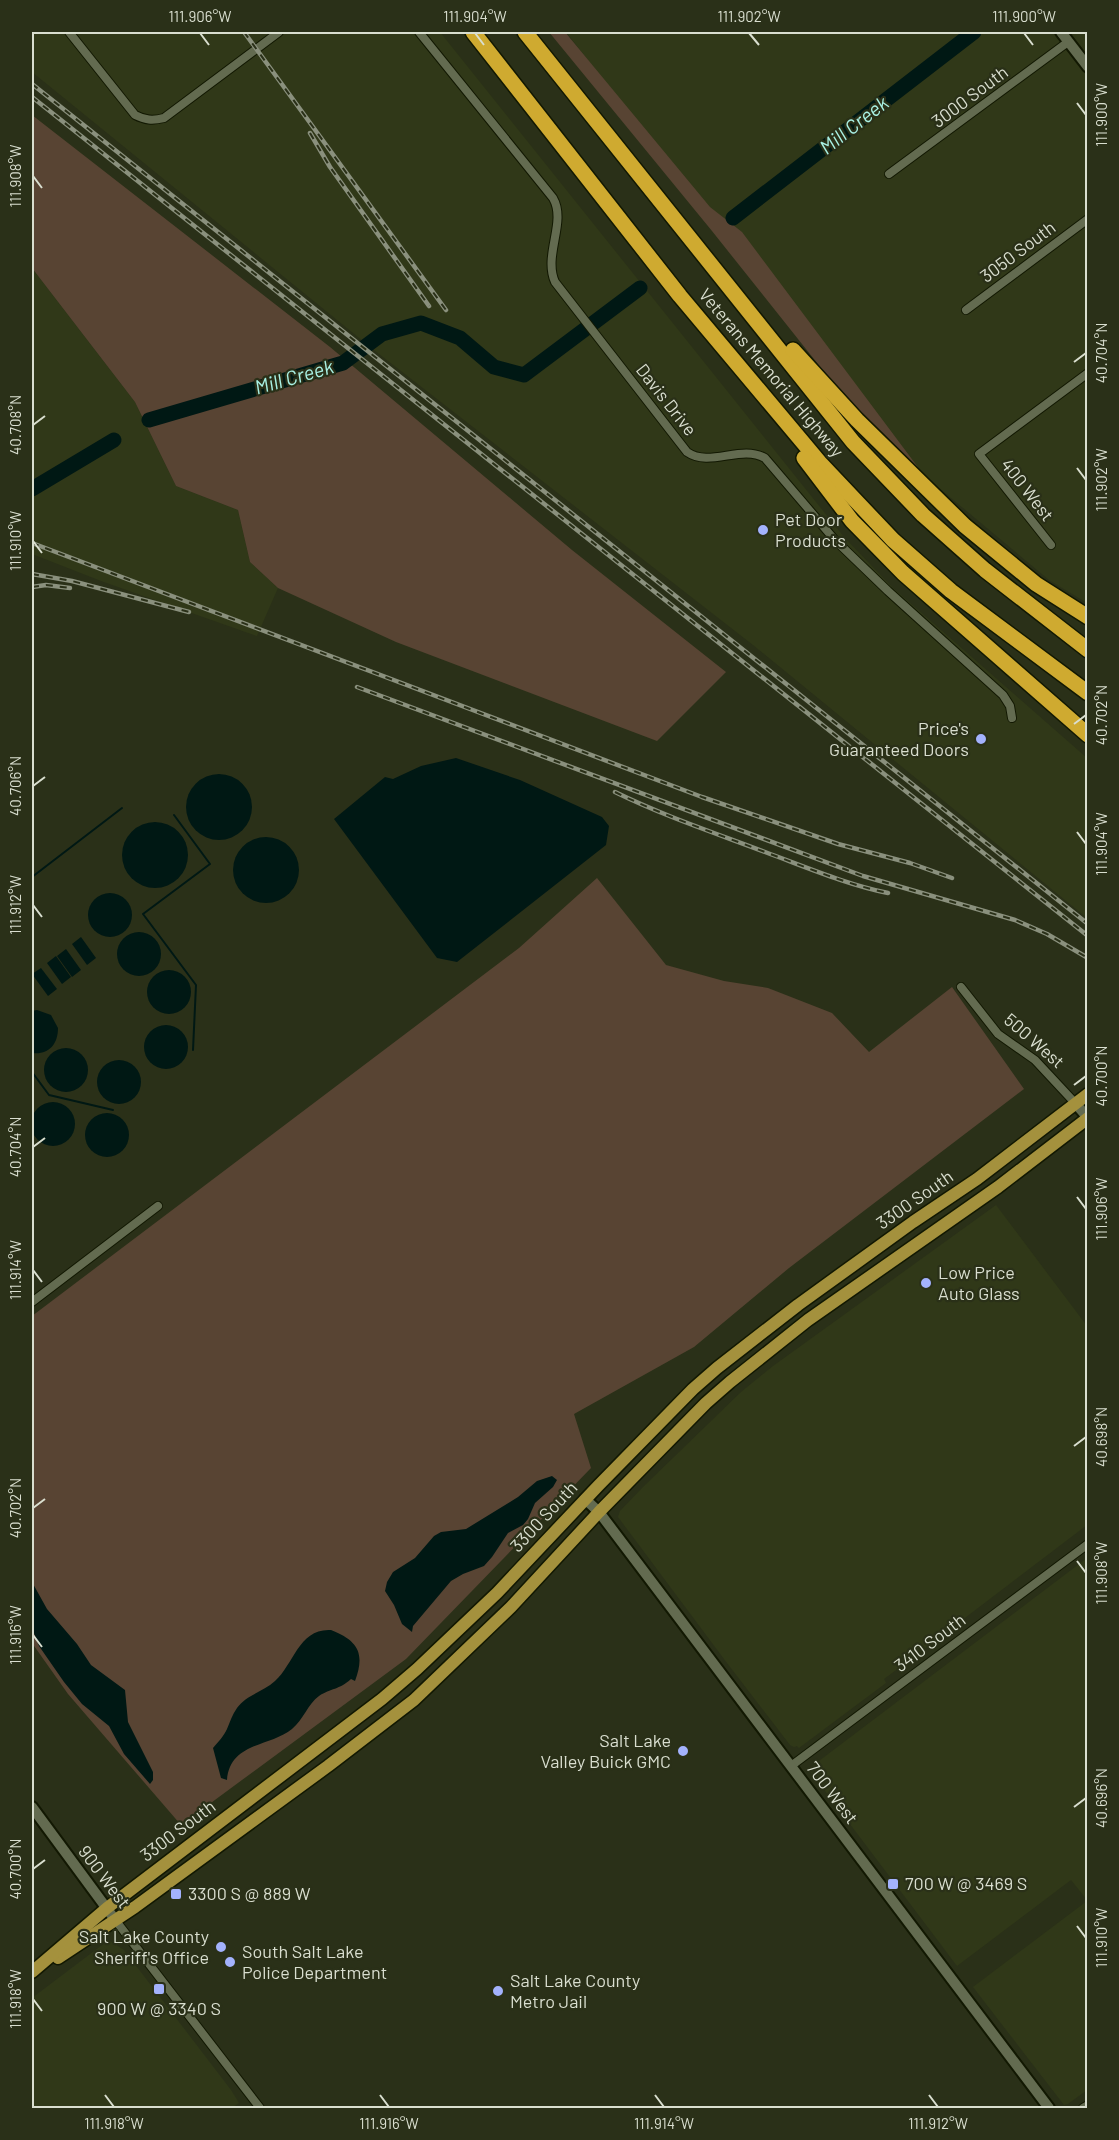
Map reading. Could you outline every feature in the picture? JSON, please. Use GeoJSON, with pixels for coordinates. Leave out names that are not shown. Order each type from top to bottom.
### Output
{"type":"FeatureCollection","features":[{"type":"Feature","properties":{"kind":"highway","name":"Veterans Memorial Highway"},"geometry":{"type":"LineString","coordinates":[[473,32],[680,296],[821,464],[893,540],[951,591],[1088,693]]}},
{"type":"Feature","properties":{"kind":"highway","name":"Veterans Memorial Highway"},"geometry":{"type":"LineString","coordinates":[[525,32],[854,442],[923,515],[985,570],[1088,650]]}},
{"type":"Feature","properties":{"kind":"highway"},"geometry":{"type":"LineString","coordinates":[[714,266],[857,420],[965,526],[1036,584],[1088,617]]}},
{"type":"Feature","properties":{"kind":"highway"},"geometry":{"type":"LineString","coordinates":[[680,296],[852,521],[903,573],[1088,735]]}},
{"type":"Feature","properties":{"kind":"main road","name":"3300 South"},"geometry":{"type":"LineString","coordinates":[[32,1973],[107,1908],[373,1706],[417,1669],[498,1593],[585,1499],[693,1389],[742,1346],[977,1179],[1088,1094]]}},
{"type":"Feature","properties":{"kind":"main road","name":"3300 South"},"geometry":{"type":"LineString","coordinates":[[32,1973],[116,1921],[414,1700],[511,1607],[599,1512],[706,1403],[808,1320],[998,1187],[1088,1118]]}},
{"type":"Feature","properties":{"kind":"street"},"geometry":{"type":"LineString","coordinates":[[69,32],[135,115],[144,120],[164,118],[279,32]]}},
{"type":"Feature","properties":{"kind":"street","name":"Davis Drive"},"geometry":{"type":"LineString","coordinates":[[419,32],[556,204],[558,210],[551,260],[555,282],[687,452],[700,458],[748,453],[765,458],[834,538],[888,591],[1003,695],[1010,706],[1012,718]]}},
{"type":"Feature","properties":{"kind":"street"},"geometry":{"type":"LineString","coordinates":[[1061,32],[1088,67]]}},
{"type":"Feature","properties":{"kind":"street","name":"3000 South"},"geometry":{"type":"LineString","coordinates":[[889,174],[1068,42]]}},
{"type":"Feature","properties":{"kind":"street","name":"3050 South"},"geometry":{"type":"LineString","coordinates":[[966,310],[1088,219]]}},
{"type":"Feature","properties":{"kind":"street","name":"400 West"},"geometry":{"type":"LineString","coordinates":[[1051,545],[979,454],[1088,373]]}},
{"type":"Feature","properties":{"kind":"street","name":"500 West"},"geometry":{"type":"LineString","coordinates":[[961,987],[998,1034],[1035,1060],[1088,1118]]}},
{"type":"Feature","properties":{"kind":"street"},"geometry":{"type":"LineString","coordinates":[[32,1302],[158,1206]]}},
{"type":"Feature","properties":{"kind":"street","name":"700 West"},"geometry":{"type":"LineString","coordinates":[[585,1499],[599,1512],[1049,2109]]}},
{"type":"Feature","properties":{"kind":"street","name":"3410 South"},"geometry":{"type":"LineString","coordinates":[[791,1766],[1088,1544]]}},
{"type":"Feature","properties":{"kind":"street","name":"900 West"},"geometry":{"type":"LineString","coordinates":[[32,1807],[260,2109]]}},
{"type":"Feature","properties":{"kind":"street"},"geometry":{"type":"LineString","coordinates":[[1083,2109],[1088,2105]]}},
{"type":"Feature","properties":{"kind":"shaded area"},"geometry":{"type":"Polygon","coordinates":[[[32,32],[440,32],[844,537],[893,588],[1087,758],[1087,918],[753,645],[374,350],[32,72],[32,32]]]}},
{"type":"Feature","properties":{"kind":"shaded area"},"geometry":{"type":"Polygon","coordinates":[[[549,32],[565,32],[710,207],[742,232],[929,482],[829,378],[549,32]]]}},
{"type":"Feature","properties":{"kind":"shaded area"},"geometry":{"type":"Polygon","coordinates":[[[566,32],[1087,32],[1087,603],[1049,580],[914,467],[726,237],[566,32]]]}},
{"type":"Feature","properties":{"kind":"shaded area"},"geometry":{"type":"Polygon","coordinates":[[[32,115],[330,347],[572,550],[726,672],[657,741],[396,642],[278,588],[250,562],[238,510],[176,486],[135,402],[32,268],[32,115]]]}},
{"type":"Feature","properties":{"kind":"shaded area"},"geometry":{"type":"Polygon","coordinates":[[[32,268],[135,402],[176,486],[238,510],[250,562],[278,588],[257,636],[32,554],[32,268]]]}},
{"type":"Feature","properties":{"kind":"shaded area"},"geometry":{"type":"Polygon","coordinates":[[[597,878],[666,965],[724,981],[768,988],[832,1013],[869,1052],[952,987],[1024,1089],[789,1268],[694,1347],[574,1414],[591,1468],[406,1659],[181,1825],[68,1694],[32,1643],[32,1316],[519,948],[597,878]]]}},
{"type":"Feature","properties":{"kind":"shaded area"},"geometry":{"type":"Polygon","coordinates":[[[996,1205],[1087,1326],[1087,1525],[884,1679],[886,1683],[799,1748],[794,1747],[790,1745],[727,1663],[618,1517],[620,1511],[741,1392],[773,1366],[996,1205]]]}},
{"type":"Feature","properties":{"kind":"shaded area"},"geometry":{"type":"Polygon","coordinates":[[[1087,1558],[1087,1900],[1071,1880],[957,1966],[810,1771],[811,1767],[1087,1558]]]}},
{"type":"Feature","properties":{"kind":"shaded area"},"geometry":{"type":"Polygon","coordinates":[[[1087,1901],[1087,2090],[1064,2105],[973,1987],[1087,1901]]]}},
{"type":"Feature","properties":{"kind":"shaded area"},"geometry":{"type":"Polygon","coordinates":[[[110,1941],[124,1950],[239,2103],[232,2108],[32,2108],[32,1998],[110,1941]]]}},
{"type":"Feature","properties":{"kind":"water"},"geometry":{"type":"Polygon","coordinates":[[[456,758],[520,780],[602,817],[609,826],[606,845],[457,962],[437,958],[334,819],[385,777],[393,779],[421,766],[456,758]]]}},
{"type":"Feature","properties":{"kind":"water"},"geometry":{"type":"Polygon","coordinates":[[[212,774],[226,774],[238,779],[247,788],[252,807],[250,820],[243,831],[226,840],[212,840],[200,835],[191,826],[186,814],[186,800],[191,788],[200,779],[212,774]]]}},
{"type":"Feature","properties":{"kind":"water"},"geometry":{"type":"Polygon","coordinates":[[[149,822],[161,822],[179,831],[186,842],[188,855],[186,868],[179,879],[168,886],[149,888],[136,883],[127,874],[122,861],[122,849],[127,836],[136,827],[149,822]]]}},
{"type":"Feature","properties":{"kind":"water"},"geometry":{"type":"Polygon","coordinates":[[[259,837],[273,837],[285,842],[294,851],[299,870],[297,883],[290,894],[273,903],[259,903],[247,898],[238,889],[233,877],[233,863],[238,851],[247,842],[259,837]]]}},
{"type":"Feature","properties":{"kind":"water"},"geometry":{"type":"Polygon","coordinates":[[[110,893],[125,900],[132,915],[125,930],[110,937],[95,930],[88,915],[95,900],[110,893]]]}},
{"type":"Feature","properties":{"kind":"water"},"geometry":{"type":"Polygon","coordinates":[[[139,932],[154,939],[161,954],[154,969],[139,976],[124,969],[117,954],[124,939],[139,932]]]}},
{"type":"Feature","properties":{"kind":"water"},"geometry":{"type":"Polygon","coordinates":[[[81,937],[96,958],[87,965],[72,944],[81,937]]]}},
{"type":"Feature","properties":{"kind":"water"},"geometry":{"type":"Polygon","coordinates":[[[66,949],[81,970],[72,977],[57,956],[66,949]]]}},
{"type":"Feature","properties":{"kind":"water"},"geometry":{"type":"Polygon","coordinates":[[[56,956],[71,977],[62,984],[47,963],[56,956]]]}},
{"type":"Feature","properties":{"kind":"water"},"geometry":{"type":"Polygon","coordinates":[[[41,968],[57,989],[48,996],[32,974],[41,968]]]}},
{"type":"Feature","properties":{"kind":"water"},"geometry":{"type":"Polygon","coordinates":[[[169,970],[184,977],[191,992],[184,1007],[169,1014],[154,1007],[147,992],[154,977],[169,970]]]}},
{"type":"Feature","properties":{"kind":"water"},"geometry":{"type":"Polygon","coordinates":[[[37,1010],[51,1015],[58,1028],[58,1034],[51,1048],[43,1052],[32,1053],[32,1011],[37,1010]]]}},
{"type":"Feature","properties":{"kind":"water"},"geometry":{"type":"Polygon","coordinates":[[[166,1025],[181,1032],[188,1047],[181,1062],[166,1069],[151,1062],[144,1047],[151,1032],[166,1025]]]}},
{"type":"Feature","properties":{"kind":"water"},"geometry":{"type":"Polygon","coordinates":[[[66,1048],[81,1055],[88,1070],[81,1085],[66,1092],[51,1085],[44,1070],[51,1055],[66,1048]]]}},
{"type":"Feature","properties":{"kind":"water"},"geometry":{"type":"Polygon","coordinates":[[[119,1060],[134,1067],[141,1082],[134,1097],[119,1104],[104,1097],[97,1082],[104,1067],[119,1060]]]}},
{"type":"Feature","properties":{"kind":"water"},"geometry":{"type":"Polygon","coordinates":[[[53,1102],[68,1109],[75,1124],[68,1139],[53,1146],[38,1139],[31,1124],[38,1109],[53,1102]]]}},
{"type":"Feature","properties":{"kind":"water"},"geometry":{"type":"Polygon","coordinates":[[[107,1113],[122,1120],[129,1135],[122,1150],[107,1157],[92,1150],[85,1135],[92,1120],[107,1113]]]}},
{"type":"Feature","properties":{"kind":"water"},"geometry":{"type":"Polygon","coordinates":[[[552,1476],[557,1480],[553,1487],[535,1503],[523,1525],[508,1533],[484,1566],[451,1581],[413,1626],[412,1632],[402,1624],[385,1591],[393,1572],[415,1558],[434,1536],[441,1532],[466,1529],[518,1497],[537,1481],[552,1476]]]}},
{"type":"Feature","properties":{"kind":"water"},"geometry":{"type":"Polygon","coordinates":[[[32,1582],[47,1609],[77,1644],[91,1665],[125,1690],[128,1722],[153,1772],[153,1780],[150,1784],[124,1754],[109,1726],[82,1704],[39,1646],[32,1628],[32,1582]]]}},
{"type":"Feature","properties":{"kind":"water"},"geometry":{"type":"Polygon","coordinates":[[[331,1630],[348,1639],[357,1650],[359,1663],[355,1681],[351,1679],[319,1696],[292,1729],[243,1752],[235,1759],[227,1780],[221,1778],[213,1748],[224,1734],[237,1708],[245,1700],[275,1681],[298,1648],[311,1635],[331,1630]]]}},
{"type":"Feature","properties":{"kind":"waterway","name":"Mill Creek"},"geometry":{"type":"LineString","coordinates":[[733,218],[974,32]]}},
{"type":"Feature","properties":{"kind":"waterway","name":"Mill Creek"},"geometry":{"type":"LineString","coordinates":[[149,420],[343,363],[382,334],[421,323],[460,338],[494,367],[524,375],[640,288]]}},
{"type":"Feature","properties":{"kind":"waterway","name":"Mill Creek"},"geometry":{"type":"LineString","coordinates":[[32,489],[114,440]]}},
{"type":"Feature","properties":{"kind":"waterway"},"geometry":{"type":"LineString","coordinates":[[32,877],[122,808]]}},
{"type":"Feature","properties":{"kind":"waterway"},"geometry":{"type":"LineString","coordinates":[[174,815],[210,864],[143,914],[196,985],[193,1050]]}},
{"type":"Feature","properties":{"kind":"waterway"},"geometry":{"type":"LineString","coordinates":[[32,1072],[49,1095],[113,1110]]}},
{"type":"Feature","properties":{"kind":"railway"},"geometry":{"type":"LineString","coordinates":[[244,32],[446,310]]}},
{"type":"Feature","properties":{"kind":"railway"},"geometry":{"type":"LineString","coordinates":[[32,84],[1088,924]]}},
{"type":"Feature","properties":{"kind":"railway"},"geometry":{"type":"LineString","coordinates":[[32,97],[1088,936]]}},
{"type":"Feature","properties":{"kind":"railway"},"geometry":{"type":"LineString","coordinates":[[310,133],[330,167],[429,306]]}},
{"type":"Feature","properties":{"kind":"railway"},"geometry":{"type":"LineString","coordinates":[[32,543],[702,797],[838,844],[910,863],[952,878]]}},
{"type":"Feature","properties":{"kind":"railway"},"geometry":{"type":"LineString","coordinates":[[32,574],[72,581],[189,612]]}},
{"type":"Feature","properties":{"kind":"railway"},"geometry":{"type":"LineString","coordinates":[[32,587],[46,585],[70,588]]}},
{"type":"Feature","properties":{"kind":"railway"},"geometry":{"type":"LineString","coordinates":[[357,687],[863,876],[1015,920],[1047,934],[1088,958]]}},
{"type":"Feature","properties":{"kind":"railway"},"geometry":{"type":"LineString","coordinates":[[615,792],[671,817],[811,869],[856,885],[888,893]]}},
{"type":"Feature","properties":{"kind":"place","name":"Pet Door Products"},"geometry":{"type":"Point","coordinates":[763,530]}},
{"type":"Feature","properties":{"kind":"place","name":"Price's Guaranteed Doors"},"geometry":{"type":"Point","coordinates":[981,739]}},
{"type":"Feature","properties":{"kind":"place","name":"Low Price Auto Glass"},"geometry":{"type":"Point","coordinates":[926,1283]}},
{"type":"Feature","properties":{"kind":"place","name":"Salt Lake Valley Buick GMC"},"geometry":{"type":"Point","coordinates":[683,1751]}},
{"type":"Feature","properties":{"kind":"place","name":"700 W @ 3469 S"},"geometry":{"type":"Point","coordinates":[893,1884]}},
{"type":"Feature","properties":{"kind":"place","name":"3300 S @ 889 W"},"geometry":{"type":"Point","coordinates":[176,1894]}},
{"type":"Feature","properties":{"kind":"place","name":"Salt Lake County Sheriff's Office"},"geometry":{"type":"Point","coordinates":[221,1947]}},
{"type":"Feature","properties":{"kind":"place","name":"South Salt Lake Police Department"},"geometry":{"type":"Point","coordinates":[230,1962]}},
{"type":"Feature","properties":{"kind":"place","name":"900 W @ 3340 S"},"geometry":{"type":"Point","coordinates":[159,1989]}},
{"type":"Feature","properties":{"kind":"place","name":"Salt Lake County Metro Jail"},"geometry":{"type":"Point","coordinates":[498,1991]}}]}
